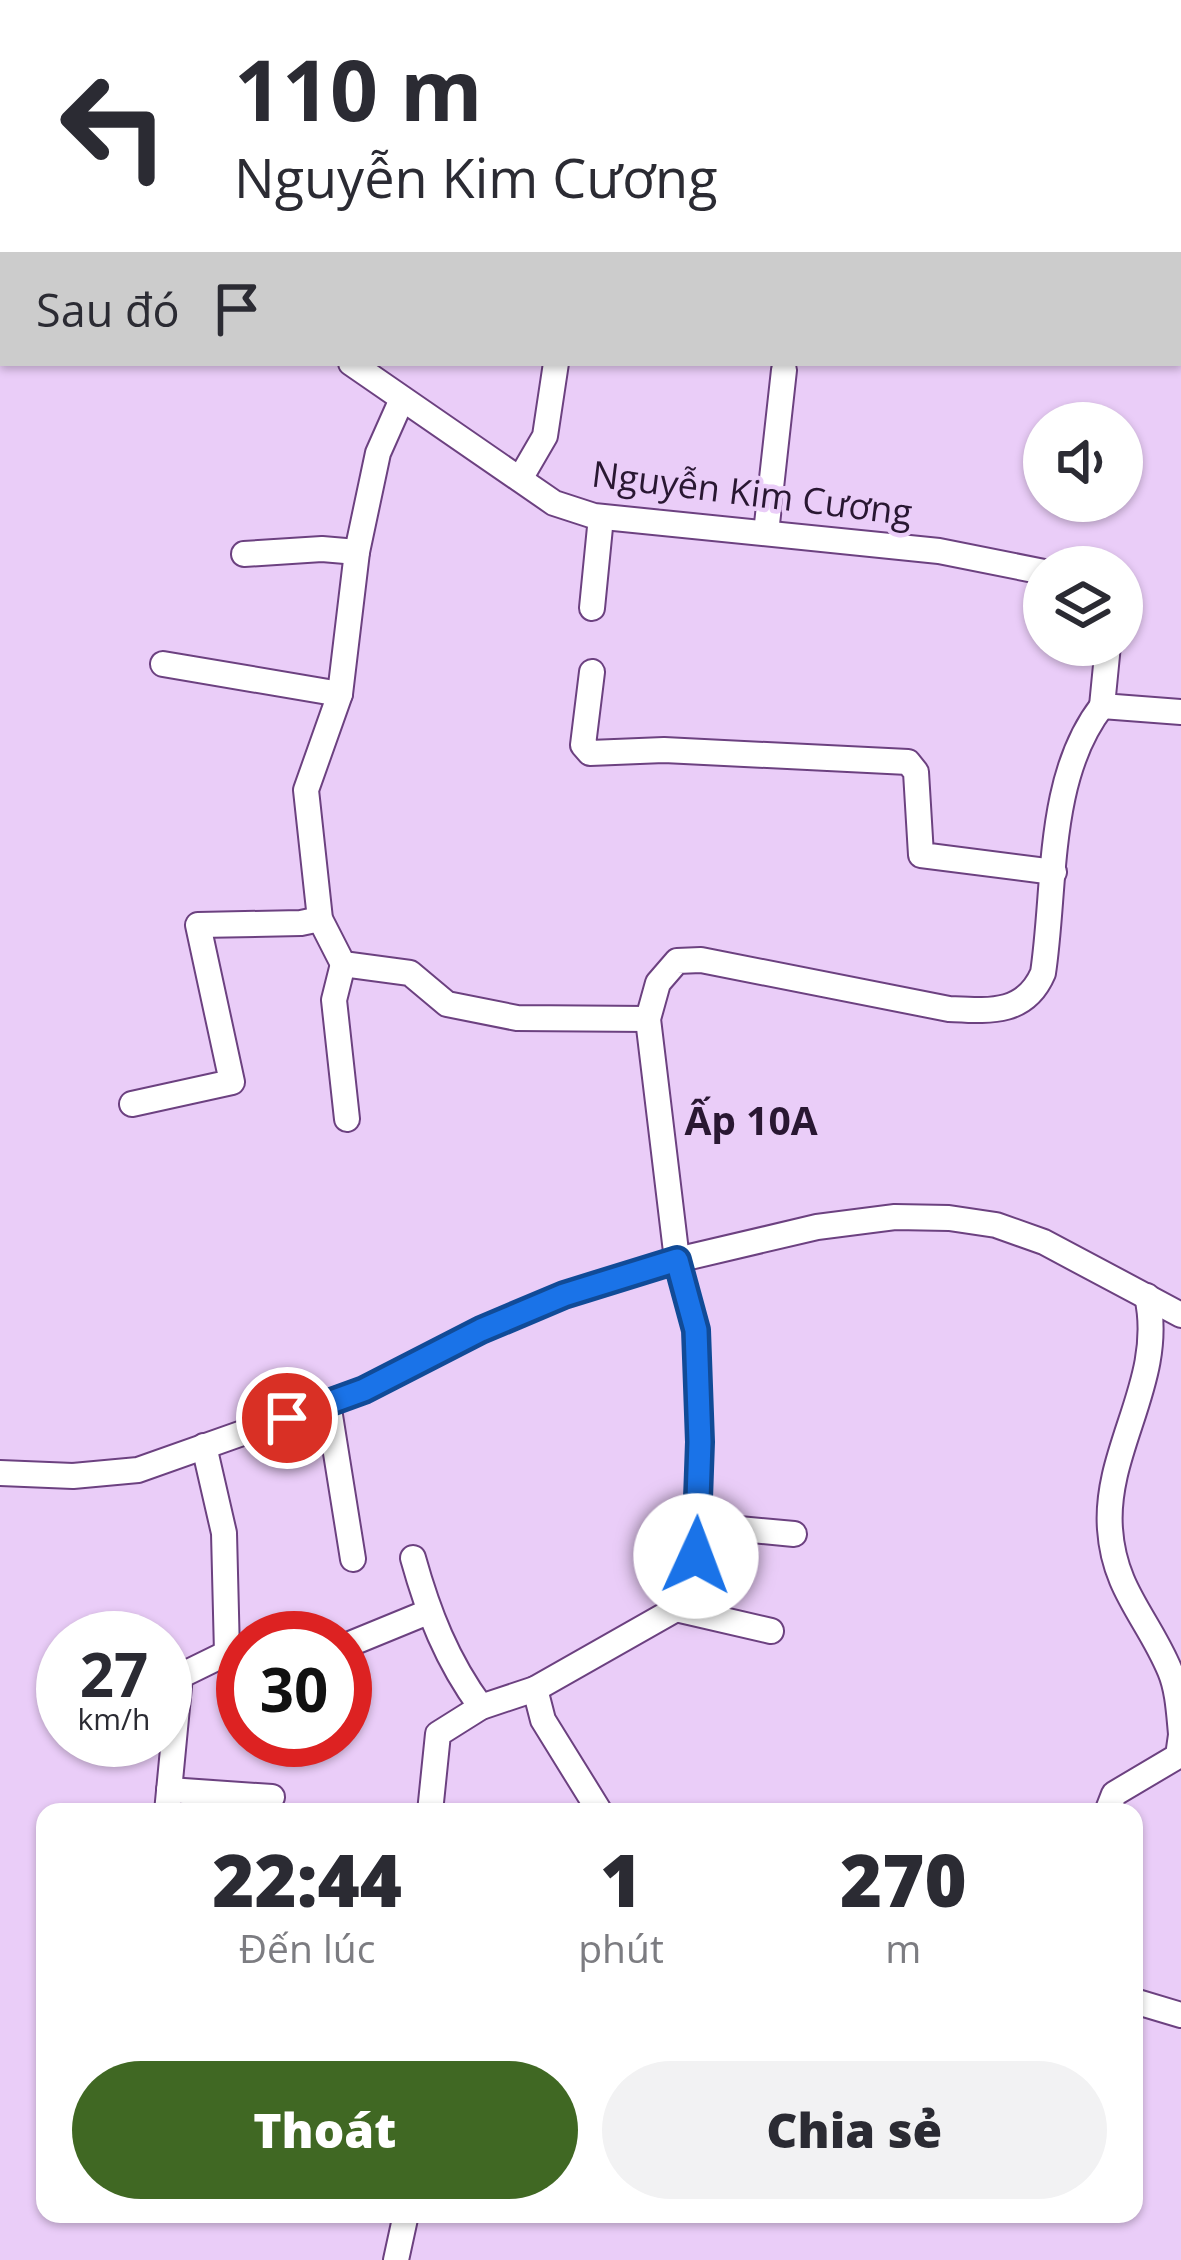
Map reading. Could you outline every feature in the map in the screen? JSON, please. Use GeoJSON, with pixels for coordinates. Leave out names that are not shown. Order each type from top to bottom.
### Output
{"type":"FeatureCollection","features":[{"type":"Feature","properties":{"kind":"street","name":"Nguyễn Kim Cương"},"geometry":{"type":"LineString","coordinates":[[355,366],[554,503],[601,517],[939,551],[1023,568]]}},
{"type":"Feature","properties":{"kind":"street"},"geometry":{"type":"LineString","coordinates":[[520,479],[545,436],[556,366]]}},
{"type":"Feature","properties":{"kind":"street"},"geometry":{"type":"LineString","coordinates":[[766,533],[784,370]]}},
{"type":"Feature","properties":{"kind":"street"},"geometry":{"type":"LineString","coordinates":[[347,1119],[334,1000],[343,964],[320,919],[306,790],[340,694],[357,552],[378,453],[402,399]]}},
{"type":"Feature","properties":{"kind":"street"},"geometry":{"type":"LineString","coordinates":[[592,608],[601,517]]}},
{"type":"Feature","properties":{"kind":"street"},"geometry":{"type":"LineString","coordinates":[[244,554],[322,548],[357,552]]}},
{"type":"Feature","properties":{"kind":"street"},"geometry":{"type":"LineString","coordinates":[[163,664],[340,694]]}},
{"type":"Feature","properties":{"kind":"street"},"geometry":{"type":"LineString","coordinates":[[431,1803],[438,1734],[481,1707],[535,1689],[676,1610],[691,1596],[700,1442],[696,1330],[677,1260],[648,1019],[658,983],[677,961],[701,960],[949,1009],[987,1011],[1018,1004],[1035,992],[1043,973],[1068,770],[1102,706],[1106,666]]}},
{"type":"Feature","properties":{"kind":"street"},"geometry":{"type":"LineString","coordinates":[[592,672],[584,745],[590,754],[664,751],[908,762],[916,772],[921,855],[1054,872]]}},
{"type":"Feature","properties":{"kind":"street"},"geometry":{"type":"LineString","coordinates":[[1102,706],[1181,712]]}},
{"type":"Feature","properties":{"kind":"street"},"geometry":{"type":"LineString","coordinates":[[132,1104],[232,1082],[198,925],[320,919]]}},
{"type":"Feature","properties":{"kind":"street"},"geometry":{"type":"LineString","coordinates":[[343,964],[410,974],[447,1004],[517,1018],[648,1019]]}},
{"type":"Feature","properties":{"kind":"street"},"geometry":{"type":"LineString","coordinates":[[0,1475],[73,1476],[138,1470],[364,1390],[481,1330],[564,1295],[677,1260],[817,1227],[895,1217],[996,1225],[1044,1242],[1181,1315]]}},
{"type":"Feature","properties":{"kind":"street"},"geometry":{"type":"LineString","coordinates":[[1110,1803],[1114,1794],[1178,1756],[1181,1734],[1172,1674],[1117,1574],[1109,1523],[1112,1493],[1155,1328],[1148,1297]]}},
{"type":"Feature","properties":{"kind":"street"},"geometry":{"type":"LineString","coordinates":[[328,1403],[353,1559]]}},
{"type":"Feature","properties":{"kind":"street"},"geometry":{"type":"LineString","coordinates":[[204,1446],[224,1533],[231,1611]]}},
{"type":"Feature","properties":{"kind":"street"},"geometry":{"type":"LineString","coordinates":[[697,1526],[794,1534]]}},
{"type":"Feature","properties":{"kind":"street"},"geometry":{"type":"LineString","coordinates":[[413,1558],[428,1612],[458,1674],[481,1707]]}},
{"type":"Feature","properties":{"kind":"street"},"geometry":{"type":"LineString","coordinates":[[676,1610],[771,1631]]}},
{"type":"Feature","properties":{"kind":"street"},"geometry":{"type":"LineString","coordinates":[[372,1635],[428,1612]]}},
{"type":"Feature","properties":{"kind":"street"},"geometry":{"type":"LineString","coordinates":[[216,1662],[180,1676],[168,1801],[272,1797]]}},
{"type":"Feature","properties":{"kind":"street"},"geometry":{"type":"LineString","coordinates":[[535,1689],[543,1720],[594,1803]]}},
{"type":"Feature","properties":{"kind":"street"},"geometry":{"type":"LineString","coordinates":[[1143,2004],[1181,2015]]}},
{"type":"Feature","properties":{"kind":"street"},"geometry":{"type":"LineString","coordinates":[[396,2260],[404,2223]]}},
{"type":"Feature","properties":{"kind":"district","name":"Ấp 10A"},"geometry":{"type":"Point","coordinates":[751,1121]}},
{"type":"Feature","properties":{"kind":"route"},"geometry":{"type":"LineString","coordinates":[[287,1418],[364,1390],[481,1330],[564,1295],[677,1260],[696,1330],[700,1442],[696,1556]]}}]}
